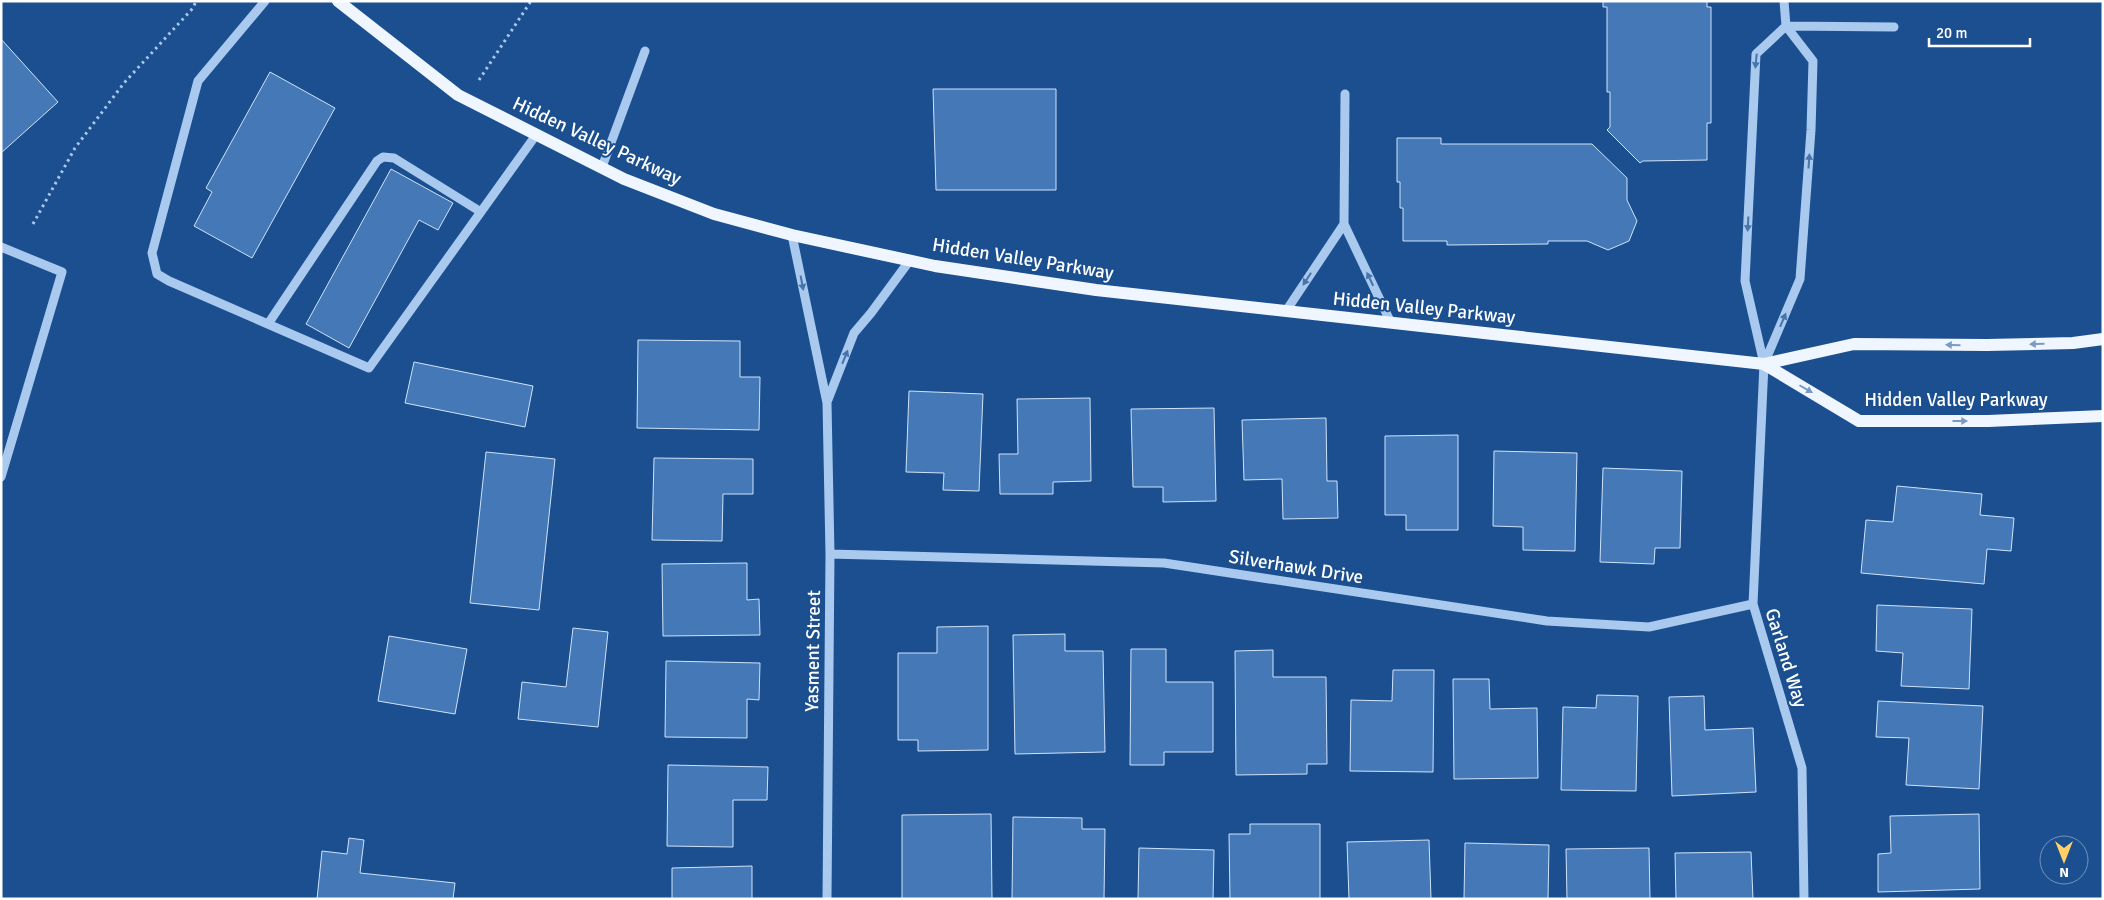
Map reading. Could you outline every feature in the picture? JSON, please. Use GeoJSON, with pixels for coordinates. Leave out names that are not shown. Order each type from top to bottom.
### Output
{"type":"FeatureCollection","features":[{"type":"Feature","properties":{"kind":"main road","name":"Hidden Valley Parkway"},"geometry":{"type":"LineString","coordinates":[[338,1],[458,95],[624,179],[714,214],[792,235],[935,266],[1096,290],[1764,364],[1854,344],[1988,345],[2103,339]]}},
{"type":"Feature","properties":{"kind":"main road","name":"Hidden Valley Parkway"},"geometry":{"type":"LineString","coordinates":[[1764,364],[1859,421],[1988,421],[2103,416]]}},
{"type":"Feature","properties":{"kind":"street"},"geometry":{"type":"LineString","coordinates":[[264,1],[198,81],[152,253],[157,274],[169,281],[369,368],[536,135]]}},
{"type":"Feature","properties":{"kind":"street"},"geometry":{"type":"LineString","coordinates":[[1764,364],[1800,279],[1810,140],[1813,61],[1786,26],[1784,1]]}},
{"type":"Feature","properties":{"kind":"street"},"geometry":{"type":"LineString","coordinates":[[1764,364],[1745,281],[1756,54],[1786,26],[1894,27]]}},
{"type":"Feature","properties":{"kind":"street"},"geometry":{"type":"LineString","coordinates":[[602,167],[644,51]]}},
{"type":"Feature","properties":{"kind":"street"},"geometry":{"type":"LineString","coordinates":[[1344,94],[1344,224],[1391,323]]}},
{"type":"Feature","properties":{"kind":"street"},"geometry":{"type":"LineString","coordinates":[[268,324],[377,161],[383,157],[394,158],[481,212]]}},
{"type":"Feature","properties":{"kind":"street"},"geometry":{"type":"LineString","coordinates":[[1286,311],[1344,224]]}},
{"type":"Feature","properties":{"kind":"street","name":"Yasment Street"},"geometry":{"type":"LineString","coordinates":[[792,235],[827,403],[830,554],[827,899]]}},
{"type":"Feature","properties":{"kind":"street"},"geometry":{"type":"LineString","coordinates":[[1,247],[62,272],[1,477]]}},
{"type":"Feature","properties":{"kind":"street","name":"Yasment Street"},"geometry":{"type":"LineString","coordinates":[[827,403],[854,333],[910,260]]}},
{"type":"Feature","properties":{"kind":"street","name":"Garland Way"},"geometry":{"type":"LineString","coordinates":[[1764,364],[1753,604],[1802,768],[1804,899]]}},
{"type":"Feature","properties":{"kind":"street","name":"Silverhawk Drive"},"geometry":{"type":"LineString","coordinates":[[830,554],[1164,563],[1547,621],[1649,627],[1753,604]]}},
{"type":"Feature","properties":{"kind":"path"},"geometry":{"type":"LineString","coordinates":[[34,224],[75,148],[124,82],[193,8],[196,1]]}},
{"type":"Feature","properties":{"kind":"path"},"geometry":{"type":"LineString","coordinates":[[478,82],[531,1]]}},
{"type":"Feature","properties":{"kind":"building"},"geometry":{"type":"Polygon","coordinates":[[[1603,1],[1707,1],[1707,7],[1711,7],[1711,123],[1707,123],[1707,160],[1643,161],[1640,163],[1607,130],[1610,127],[1610,92],[1607,92],[1607,7],[1603,7],[1603,1]]]}},
{"type":"Feature","properties":{"kind":"building"},"geometry":{"type":"Polygon","coordinates":[[[1,39],[58,102],[1,153],[1,39]]]}},
{"type":"Feature","properties":{"kind":"building"},"geometry":{"type":"Polygon","coordinates":[[[270,72],[335,108],[252,258],[194,226],[212,192],[206,188],[270,72]]]}},
{"type":"Feature","properties":{"kind":"building"},"geometry":{"type":"Polygon","coordinates":[[[933,89],[1056,89],[1056,190],[936,190],[933,89]]]}},
{"type":"Feature","properties":{"kind":"building"},"geometry":{"type":"Polygon","coordinates":[[[1397,138],[1441,138],[1441,144],[1592,144],[1627,178],[1627,200],[1637,221],[1629,241],[1608,250],[1587,241],[1548,241],[1548,244],[1447,245],[1447,241],[1403,241],[1403,208],[1400,208],[1400,182],[1397,182],[1397,138]]]}},
{"type":"Feature","properties":{"kind":"building"},"geometry":{"type":"Polygon","coordinates":[[[391,169],[453,203],[438,230],[419,220],[349,348],[306,324],[391,169]]]}},
{"type":"Feature","properties":{"kind":"building"},"geometry":{"type":"Polygon","coordinates":[[[638,340],[740,341],[740,377],[760,377],[759,430],[637,428],[638,340]]]}},
{"type":"Feature","properties":{"kind":"building"},"geometry":{"type":"Polygon","coordinates":[[[414,362],[533,386],[525,427],[405,403],[414,362]]]}},
{"type":"Feature","properties":{"kind":"building"},"geometry":{"type":"Polygon","coordinates":[[[909,391],[983,394],[979,491],[943,490],[944,473],[906,472],[909,391]]]}},
{"type":"Feature","properties":{"kind":"building"},"geometry":{"type":"Polygon","coordinates":[[[1090,398],[1091,481],[1053,482],[1053,494],[1000,494],[999,454],[1018,454],[1017,399],[1090,398]]]}},
{"type":"Feature","properties":{"kind":"building"},"geometry":{"type":"Polygon","coordinates":[[[1214,408],[1216,501],[1163,502],[1163,487],[1133,487],[1131,409],[1214,408]]]}},
{"type":"Feature","properties":{"kind":"building"},"geometry":{"type":"Polygon","coordinates":[[[1326,418],[1327,481],[1337,481],[1338,518],[1283,519],[1282,479],[1244,480],[1242,420],[1326,418]]]}},
{"type":"Feature","properties":{"kind":"building"},"geometry":{"type":"Polygon","coordinates":[[[1458,435],[1458,530],[1406,530],[1406,515],[1385,515],[1385,436],[1458,435]]]}},
{"type":"Feature","properties":{"kind":"building"},"geometry":{"type":"Polygon","coordinates":[[[1494,451],[1577,453],[1575,551],[1523,550],[1523,527],[1493,526],[1494,451]]]}},
{"type":"Feature","properties":{"kind":"building"},"geometry":{"type":"Polygon","coordinates":[[[486,452],[555,459],[539,610],[470,603],[486,452]]]}},
{"type":"Feature","properties":{"kind":"building"},"geometry":{"type":"Polygon","coordinates":[[[654,458],[753,459],[753,494],[723,494],[722,541],[652,540],[654,458]]]}},
{"type":"Feature","properties":{"kind":"building"},"geometry":{"type":"Polygon","coordinates":[[[1603,468],[1682,471],[1680,548],[1655,548],[1654,564],[1600,562],[1603,468]]]}},
{"type":"Feature","properties":{"kind":"building"},"geometry":{"type":"Polygon","coordinates":[[[1897,486],[1982,494],[1980,515],[2014,518],[2011,551],[1987,549],[1984,584],[1861,573],[1866,520],[1893,522],[1897,486]]]}},
{"type":"Feature","properties":{"kind":"building"},"geometry":{"type":"Polygon","coordinates":[[[747,563],[747,600],[759,599],[760,635],[663,636],[662,564],[747,563]]]}},
{"type":"Feature","properties":{"kind":"building"},"geometry":{"type":"Polygon","coordinates":[[[1877,605],[1972,609],[1969,689],[1901,686],[1903,653],[1876,651],[1877,605]]]}},
{"type":"Feature","properties":{"kind":"building"},"geometry":{"type":"Polygon","coordinates":[[[988,626],[988,750],[918,751],[918,740],[898,740],[898,653],[937,653],[937,627],[988,626]]]}},
{"type":"Feature","properties":{"kind":"building"},"geometry":{"type":"Polygon","coordinates":[[[573,628],[608,632],[598,727],[518,719],[522,682],[566,687],[573,628]]]}},
{"type":"Feature","properties":{"kind":"building"},"geometry":{"type":"Polygon","coordinates":[[[1065,634],[1065,651],[1103,651],[1105,752],[1015,754],[1013,635],[1065,634]]]}},
{"type":"Feature","properties":{"kind":"building"},"geometry":{"type":"Polygon","coordinates":[[[389,636],[467,649],[455,714],[378,701],[389,636]]]}},
{"type":"Feature","properties":{"kind":"building"},"geometry":{"type":"Polygon","coordinates":[[[1131,649],[1166,649],[1166,682],[1213,682],[1213,752],[1164,752],[1164,765],[1130,765],[1131,649]]]}},
{"type":"Feature","properties":{"kind":"building"},"geometry":{"type":"Polygon","coordinates":[[[1273,650],[1273,677],[1326,677],[1327,764],[1307,764],[1307,774],[1236,775],[1235,651],[1273,650]]]}},
{"type":"Feature","properties":{"kind":"building"},"geometry":{"type":"Polygon","coordinates":[[[666,661],[760,663],[759,700],[747,699],[747,738],[665,737],[666,661]]]}},
{"type":"Feature","properties":{"kind":"building"},"geometry":{"type":"Polygon","coordinates":[[[1393,670],[1434,670],[1433,772],[1350,771],[1351,700],[1392,701],[1393,670]]]}},
{"type":"Feature","properties":{"kind":"building"},"geometry":{"type":"Polygon","coordinates":[[[1453,679],[1489,679],[1490,709],[1537,708],[1538,778],[1454,779],[1453,679]]]}},
{"type":"Feature","properties":{"kind":"building"},"geometry":{"type":"Polygon","coordinates":[[[1597,695],[1638,696],[1636,791],[1561,790],[1563,707],[1596,708],[1597,695]]]}},
{"type":"Feature","properties":{"kind":"building"},"geometry":{"type":"Polygon","coordinates":[[[1704,696],[1705,730],[1753,728],[1756,792],[1672,796],[1669,697],[1704,696]]]}},
{"type":"Feature","properties":{"kind":"building"},"geometry":{"type":"Polygon","coordinates":[[[1878,701],[1983,706],[1979,789],[1906,785],[1909,738],[1876,737],[1878,701]]]}},
{"type":"Feature","properties":{"kind":"building"},"geometry":{"type":"Polygon","coordinates":[[[668,765],[768,767],[767,800],[733,800],[733,847],[667,846],[668,765]]]}},
{"type":"Feature","properties":{"kind":"building"},"geometry":{"type":"Polygon","coordinates":[[[991,814],[992,899],[902,899],[902,815],[991,814]]]}},
{"type":"Feature","properties":{"kind":"building"},"geometry":{"type":"Polygon","coordinates":[[[1979,814],[1980,889],[1878,892],[1878,854],[1891,853],[1890,816],[1979,814]]]}},
{"type":"Feature","properties":{"kind":"building"},"geometry":{"type":"Polygon","coordinates":[[[1013,817],[1082,818],[1082,829],[1105,829],[1104,899],[1012,899],[1013,817]]]}},
{"type":"Feature","properties":{"kind":"building"},"geometry":{"type":"Polygon","coordinates":[[[1250,824],[1320,824],[1320,899],[1230,899],[1229,834],[1250,834],[1250,824]]]}},
{"type":"Feature","properties":{"kind":"building"},"geometry":{"type":"Polygon","coordinates":[[[349,838],[364,840],[360,873],[455,883],[453,899],[317,899],[322,851],[347,854],[349,838]]]}},
{"type":"Feature","properties":{"kind":"building"},"geometry":{"type":"Polygon","coordinates":[[[1429,840],[1431,899],[1349,899],[1347,842],[1429,840]]]}},
{"type":"Feature","properties":{"kind":"building"},"geometry":{"type":"Polygon","coordinates":[[[1465,843],[1549,845],[1548,899],[1464,899],[1465,843]]]}},
{"type":"Feature","properties":{"kind":"building"},"geometry":{"type":"Polygon","coordinates":[[[1139,848],[1214,850],[1213,899],[1138,899],[1139,848]]]}},
{"type":"Feature","properties":{"kind":"building"},"geometry":{"type":"Polygon","coordinates":[[[1649,848],[1650,899],[1567,899],[1566,849],[1649,848]]]}},
{"type":"Feature","properties":{"kind":"building"},"geometry":{"type":"Polygon","coordinates":[[[1751,852],[1753,899],[1676,899],[1675,853],[1751,852]]]}},
{"type":"Feature","properties":{"kind":"building"},"geometry":{"type":"Polygon","coordinates":[[[752,866],[752,899],[672,899],[672,868],[752,866]]]}}]}
